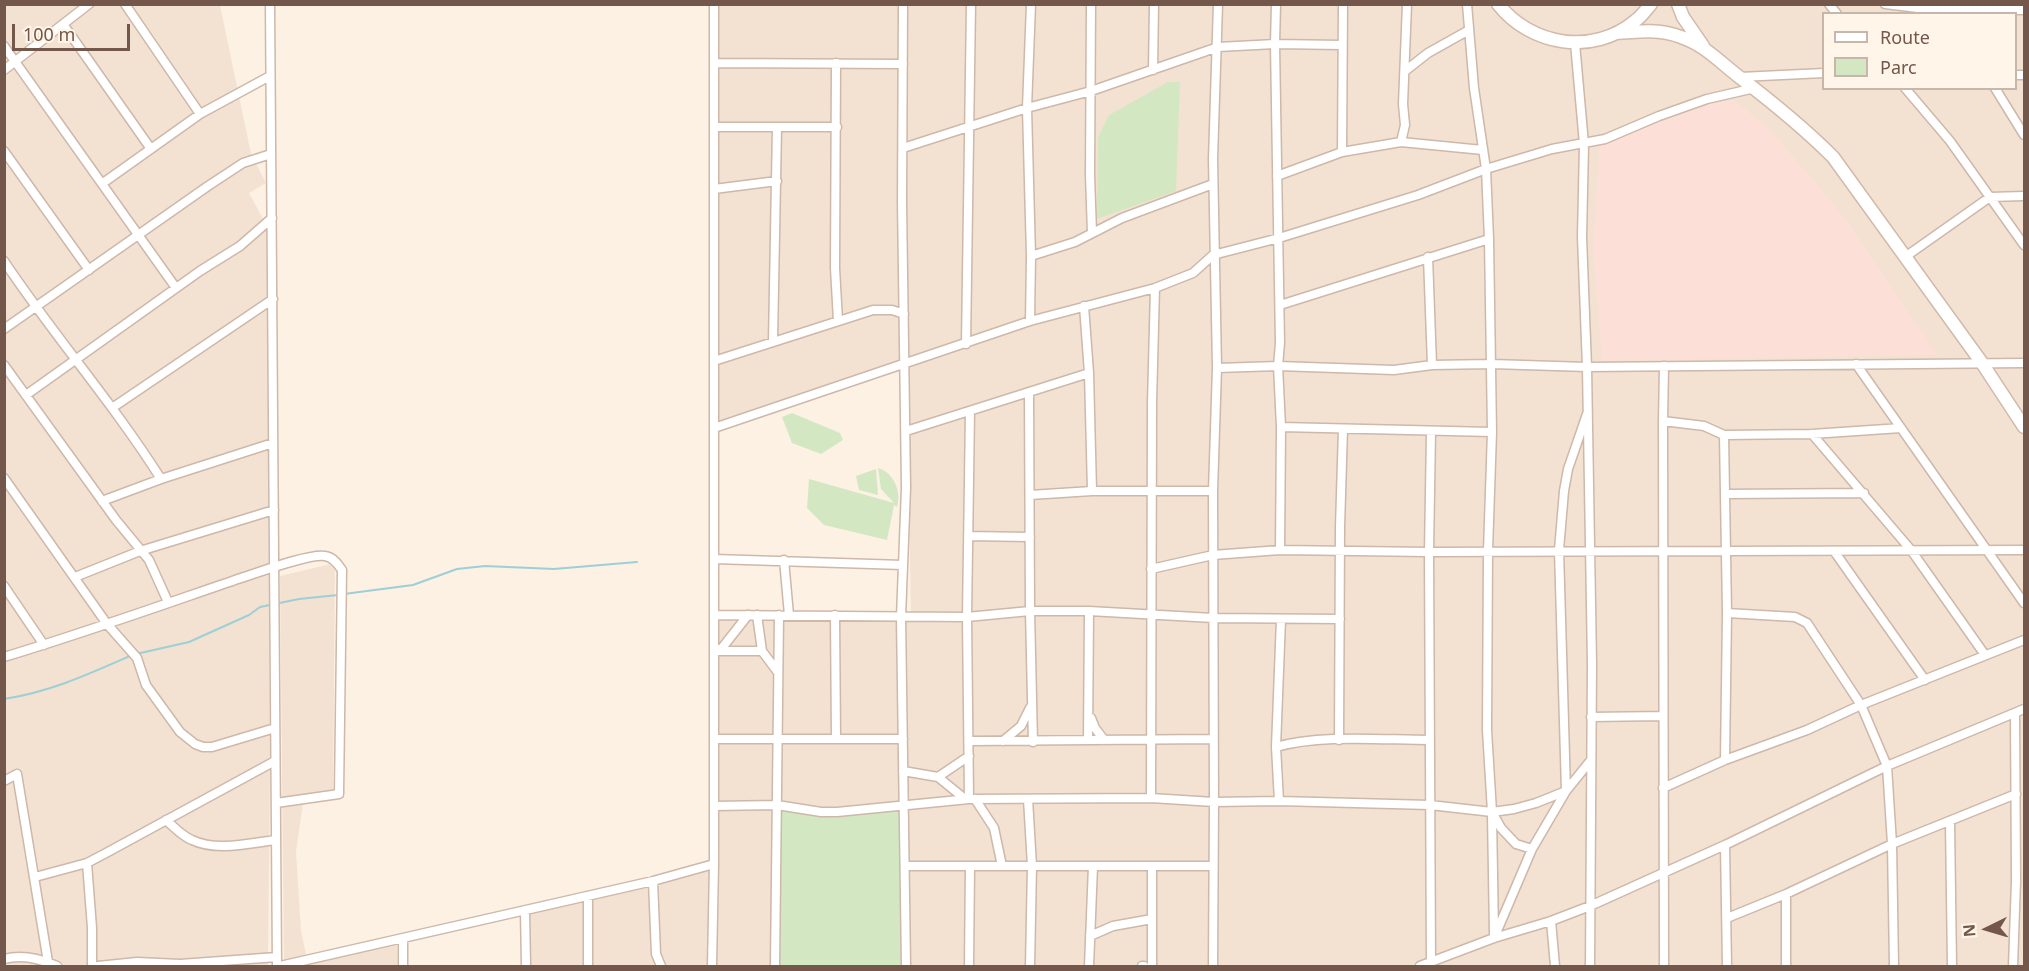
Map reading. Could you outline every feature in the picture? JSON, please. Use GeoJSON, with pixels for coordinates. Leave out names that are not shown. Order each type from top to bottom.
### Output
{"type":"FeatureCollection","features":[{"type":"Feature","properties":{"kind":"street"},"geometry":{"type":"LineString","coordinates":[[4,70],[89,4]]}},
{"type":"Feature","properties":{"kind":"street"},"geometry":{"type":"LineString","coordinates":[[125,4],[200,114]]}},
{"type":"Feature","properties":{"kind":"street"},"geometry":{"type":"LineString","coordinates":[[270,4],[278,963]]}},
{"type":"Feature","properties":{"kind":"street"},"geometry":{"type":"LineString","coordinates":[[712,966],[714,4]]}},
{"type":"Feature","properties":{"kind":"street"},"geometry":{"type":"LineString","coordinates":[[903,4],[906,431],[901,617],[906,966]]}},
{"type":"Feature","properties":{"kind":"street"},"geometry":{"type":"LineString","coordinates":[[966,344],[971,4]]}},
{"type":"Feature","properties":{"kind":"street"},"geometry":{"type":"LineString","coordinates":[[1030,321],[1031,256],[1027,108],[1031,4]]}},
{"type":"Feature","properties":{"kind":"street"},"geometry":{"type":"LineString","coordinates":[[1091,4],[1092,233]]}},
{"type":"Feature","properties":{"kind":"street"},"geometry":{"type":"LineString","coordinates":[[1153,70],[1154,4]]}},
{"type":"Feature","properties":{"kind":"street"},"geometry":{"type":"LineString","coordinates":[[1212,966],[1213,490],[1217,368],[1213,255],[1213,104],[1215,57],[1218,47],[1218,4]]}},
{"type":"Feature","properties":{"kind":"street"},"geometry":{"type":"LineString","coordinates":[[1276,4],[1280,305],[1278,366],[1281,427],[1280,550]]}},
{"type":"Feature","properties":{"kind":"street"},"geometry":{"type":"LineString","coordinates":[[1342,153],[1343,4]]}},
{"type":"Feature","properties":{"kind":"street"},"geometry":{"type":"LineString","coordinates":[[1401,142],[1405,124],[1407,4]]}},
{"type":"Feature","properties":{"kind":"street"},"geometry":{"type":"LineString","coordinates":[[1467,4],[1486,169],[1489,239],[1492,432],[1488,550],[1488,747],[1492,812],[1494,938]]}},
{"type":"Feature","properties":{"kind":"street"},"geometry":{"type":"LineString","coordinates":[[1498,4],[1515,22],[1534,34],[1554,41],[1575,43],[1597,41],[1617,33],[1636,21],[1651,4]]}},
{"type":"Feature","properties":{"kind":"street"},"geometry":{"type":"LineString","coordinates":[[1678,4],[1683,17],[1705,50]]}},
{"type":"Feature","properties":{"kind":"street"},"geometry":{"type":"LineString","coordinates":[[1885,4],[2000,7],[2025,10]]}},
{"type":"Feature","properties":{"kind":"street"},"geometry":{"type":"LineString","coordinates":[[63,24],[151,149]]}},
{"type":"Feature","properties":{"kind":"street"},"geometry":{"type":"LineString","coordinates":[[1405,71],[1428,53],[1469,30]]}},
{"type":"Feature","properties":{"kind":"street"},"geometry":{"type":"LineString","coordinates":[[1617,33],[1656,30],[1684,38],[1705,50],[1797,122],[1833,157],[1982,363],[2025,427]]}},
{"type":"Feature","properties":{"kind":"street"},"geometry":{"type":"LineString","coordinates":[[1575,43],[1584,144],[1582,237],[1587,367],[1592,664],[1590,966]]}},
{"type":"Feature","properties":{"kind":"street"},"geometry":{"type":"LineString","coordinates":[[903,148],[1027,108],[1091,91],[1192,54],[1218,47],[1275,44],[1342,45]]}},
{"type":"Feature","properties":{"kind":"street"},"geometry":{"type":"LineString","coordinates":[[4,46],[176,288]]}},
{"type":"Feature","properties":{"kind":"street"},"geometry":{"type":"LineString","coordinates":[[714,63],[903,64]]}},
{"type":"Feature","properties":{"kind":"street"},"geometry":{"type":"LineString","coordinates":[[836,63],[835,268],[838,321]]}},
{"type":"Feature","properties":{"kind":"street"},"geometry":{"type":"LineString","coordinates":[[1740,77],[1822,73]]}},
{"type":"Feature","properties":{"kind":"street"},"geometry":{"type":"LineString","coordinates":[[103,183],[200,114],[270,76]]}},
{"type":"Feature","properties":{"kind":"street"},"geometry":{"type":"LineString","coordinates":[[714,428],[1030,321],[1155,288],[1193,273],[1213,255],[1279,238],[1418,195],[1486,169],[1560,147],[1605,139],[1707,99],[1755,88]]}},
{"type":"Feature","properties":{"kind":"street"},"geometry":{"type":"LineString","coordinates":[[1907,90],[1950,141],[2025,245]]}},
{"type":"Feature","properties":{"kind":"street"},"geometry":{"type":"LineString","coordinates":[[1996,90],[2025,135]]}},
{"type":"Feature","properties":{"kind":"street"},"geometry":{"type":"LineString","coordinates":[[714,127],[837,127]]}},
{"type":"Feature","properties":{"kind":"street"},"geometry":{"type":"LineString","coordinates":[[773,341],[777,127]]}},
{"type":"Feature","properties":{"kind":"street"},"geometry":{"type":"LineString","coordinates":[[1277,176],[1342,153],[1401,142],[1483,150]]}},
{"type":"Feature","properties":{"kind":"street"},"geometry":{"type":"LineString","coordinates":[[4,151],[89,270]]}},
{"type":"Feature","properties":{"kind":"street"},"geometry":{"type":"LineString","coordinates":[[4,329],[243,163],[271,154]]}},
{"type":"Feature","properties":{"kind":"street"},"geometry":{"type":"LineString","coordinates":[[714,189],[777,181]]}},
{"type":"Feature","properties":{"kind":"street"},"geometry":{"type":"LineString","coordinates":[[1031,256],[1057,248],[1122,218],[1213,184]]}},
{"type":"Feature","properties":{"kind":"street"},"geometry":{"type":"LineString","coordinates":[[1905,256],[1990,197],[2025,196]]}},
{"type":"Feature","properties":{"kind":"street"},"geometry":{"type":"LineString","coordinates":[[27,395],[176,288],[240,246],[272,218]]}},
{"type":"Feature","properties":{"kind":"street"},"geometry":{"type":"LineString","coordinates":[[1280,305],[1489,239]]}},
{"type":"Feature","properties":{"kind":"street"},"geometry":{"type":"LineString","coordinates":[[1428,257],[1432,365]]}},
{"type":"Feature","properties":{"kind":"street"},"geometry":{"type":"LineString","coordinates":[[4,261],[161,479]]}},
{"type":"Feature","properties":{"kind":"street"},"geometry":{"type":"LineString","coordinates":[[1151,798],[1152,403],[1155,288]]}},
{"type":"Feature","properties":{"kind":"street"},"geometry":{"type":"LineString","coordinates":[[112,408],[273,299]]}},
{"type":"Feature","properties":{"kind":"street"},"geometry":{"type":"LineString","coordinates":[[1084,306],[1089,374],[1092,491]]}},
{"type":"Feature","properties":{"kind":"street"},"geometry":{"type":"LineString","coordinates":[[714,362],[873,310],[892,310],[904,314]]}},
{"type":"Feature","properties":{"kind":"street"},"geometry":{"type":"LineString","coordinates":[[1217,368],[1278,366],[1394,370],[1432,365],[1492,364],[1587,367],[2025,363]]}},
{"type":"Feature","properties":{"kind":"street"},"geometry":{"type":"LineString","coordinates":[[1856,364],[2025,603]]}},
{"type":"Feature","properties":{"kind":"street"},"geometry":{"type":"LineString","coordinates":[[4,365],[102,501],[149,560],[168,602]]}},
{"type":"Feature","properties":{"kind":"street"},"geometry":{"type":"LineString","coordinates":[[1664,366],[1664,966]]}},
{"type":"Feature","properties":{"kind":"street"},"geometry":{"type":"LineString","coordinates":[[906,431],[1089,374]]}},
{"type":"Feature","properties":{"kind":"street"},"geometry":{"type":"LineString","coordinates":[[1029,393],[1033,741]]}},
{"type":"Feature","properties":{"kind":"street"},"geometry":{"type":"LineString","coordinates":[[970,411],[967,617],[970,799]]}},
{"type":"Feature","properties":{"kind":"street"},"geometry":{"type":"LineString","coordinates":[[1566,791],[1558,550],[1568,469],[1587,414]]}},
{"type":"Feature","properties":{"kind":"street"},"geometry":{"type":"LineString","coordinates":[[1663,421],[1704,426],[1724,435],[1812,434],[1901,428]]}},
{"type":"Feature","properties":{"kind":"street"},"geometry":{"type":"LineString","coordinates":[[1281,427],[1492,432]]}},
{"type":"Feature","properties":{"kind":"street"},"geometry":{"type":"LineString","coordinates":[[1339,740],[1343,429]]}},
{"type":"Feature","properties":{"kind":"street"},"geometry":{"type":"LineString","coordinates":[[1431,431],[1429,552],[1431,964]]}},
{"type":"Feature","properties":{"kind":"street"},"geometry":{"type":"LineString","coordinates":[[1812,434],[1911,550],[1985,656]]}},
{"type":"Feature","properties":{"kind":"street"},"geometry":{"type":"LineString","coordinates":[[1724,435],[1727,613],[1725,760]]}},
{"type":"Feature","properties":{"kind":"street"},"geometry":{"type":"LineString","coordinates":[[102,501],[161,479],[273,443]]}},
{"type":"Feature","properties":{"kind":"street"},"geometry":{"type":"LineString","coordinates":[[4,478],[107,624],[137,658],[146,685],[180,732],[195,744],[212,747],[275,728]]}},
{"type":"Feature","properties":{"kind":"street"},"geometry":{"type":"LineString","coordinates":[[1030,495],[1092,491],[1213,490]]}},
{"type":"Feature","properties":{"kind":"street"},"geometry":{"type":"LineString","coordinates":[[1725,494],[1864,493]]}},
{"type":"Feature","properties":{"kind":"street"},"geometry":{"type":"LineString","coordinates":[[75,577],[141,551],[274,510]]}},
{"type":"Feature","properties":{"kind":"street"},"geometry":{"type":"LineString","coordinates":[[968,536],[1030,537]]}},
{"type":"Feature","properties":{"kind":"street"},"geometry":{"type":"LineString","coordinates":[[1151,569],[1214,555],[1280,550],[1429,552],[1785,549],[2025,550]]}},
{"type":"Feature","properties":{"kind":"street"},"geometry":{"type":"LineString","coordinates":[[1834,551],[1925,680]]}},
{"type":"Feature","properties":{"kind":"street"},"geometry":{"type":"LineString","coordinates":[[4,657],[273,567],[324,556],[338,564],[342,570],[339,794],[276,803]]}},
{"type":"Feature","properties":{"kind":"street"},"geometry":{"type":"LineString","coordinates":[[714,560],[784,560],[903,565]]}},
{"type":"Feature","properties":{"kind":"street"},"geometry":{"type":"LineString","coordinates":[[784,560],[789,615]]}},
{"type":"Feature","properties":{"kind":"street"},"geometry":{"type":"LineString","coordinates":[[4,586],[44,645]]}},
{"type":"Feature","properties":{"kind":"street"},"geometry":{"type":"LineString","coordinates":[[714,615],[967,617],[1030,611],[1089,611],[1213,618],[1340,619]]}},
{"type":"Feature","properties":{"kind":"street"},"geometry":{"type":"LineString","coordinates":[[1088,740],[1089,611]]}},
{"type":"Feature","properties":{"kind":"street"},"geometry":{"type":"LineString","coordinates":[[1727,613],[1795,617],[1807,623],[1862,705],[1887,766],[1892,844],[1894,966]]}},
{"type":"Feature","properties":{"kind":"street"},"geometry":{"type":"LineString","coordinates":[[714,651],[722,648],[753,615]]}},
{"type":"Feature","properties":{"kind":"street"},"geometry":{"type":"LineString","coordinates":[[753,615],[762,651],[777,671]]}},
{"type":"Feature","properties":{"kind":"street"},"geometry":{"type":"LineString","coordinates":[[775,966],[778,615]]}},
{"type":"Feature","properties":{"kind":"street"},"geometry":{"type":"LineString","coordinates":[[835,615],[836,739]]}},
{"type":"Feature","properties":{"kind":"street"},"geometry":{"type":"LineString","coordinates":[[1279,801],[1276,747],[1281,619]]}},
{"type":"Feature","properties":{"kind":"street"},"geometry":{"type":"LineString","coordinates":[[1663,788],[1725,760],[1807,730],[1862,705],[2025,640]]}},
{"type":"Feature","properties":{"kind":"street"},"geometry":{"type":"LineString","coordinates":[[714,651],[762,651]]}},
{"type":"Feature","properties":{"kind":"street"},"geometry":{"type":"LineString","coordinates":[[1002,741],[1022,726],[1032,701]]}},
{"type":"Feature","properties":{"kind":"street"},"geometry":{"type":"LineString","coordinates":[[1420,966],[1590,906],[1725,845],[1887,766],[2025,709]]}},
{"type":"Feature","properties":{"kind":"street"},"geometry":{"type":"LineString","coordinates":[[1089,712],[1095,728],[1104,740]]}},
{"type":"Feature","properties":{"kind":"street"},"geometry":{"type":"LineString","coordinates":[[2013,966],[2020,881],[2015,714]]}},
{"type":"Feature","properties":{"kind":"street"},"geometry":{"type":"LineString","coordinates":[[1591,717],[1663,716]]}},
{"type":"Feature","properties":{"kind":"street"},"geometry":{"type":"LineString","coordinates":[[714,739],[903,740]]}},
{"type":"Feature","properties":{"kind":"street"},"geometry":{"type":"LineString","coordinates":[[969,741],[1213,739]]}},
{"type":"Feature","properties":{"kind":"street"},"geometry":{"type":"LineString","coordinates":[[1276,747],[1339,740],[1430,740]]}},
{"type":"Feature","properties":{"kind":"street"},"geometry":{"type":"LineString","coordinates":[[938,777],[969,756]]}},
{"type":"Feature","properties":{"kind":"street"},"geometry":{"type":"LineString","coordinates":[[1494,938],[1532,849],[1566,791],[1590,760]]}},
{"type":"Feature","properties":{"kind":"street"},"geometry":{"type":"LineString","coordinates":[[35,877],[87,863],[275,761]]}},
{"type":"Feature","properties":{"kind":"street"},"geometry":{"type":"LineString","coordinates":[[903,771],[938,777],[970,799],[994,828],[1002,866]]}},
{"type":"Feature","properties":{"kind":"street"},"geometry":{"type":"LineString","coordinates":[[4,781],[17,774],[48,962]]}},
{"type":"Feature","properties":{"kind":"street"},"geometry":{"type":"LineString","coordinates":[[714,806],[777,805],[821,812],[837,812],[970,799],[1151,798],[1214,802],[1279,801],[1430,805],[1492,812],[1515,809],[1566,791]]}},
{"type":"Feature","properties":{"kind":"street"},"geometry":{"type":"LineString","coordinates":[[1727,918],[1786,894],[1892,844],[2016,794]]}},
{"type":"Feature","properties":{"kind":"street"},"geometry":{"type":"LineString","coordinates":[[1028,800],[1032,866],[1030,966]]}},
{"type":"Feature","properties":{"kind":"street"},"geometry":{"type":"LineString","coordinates":[[1492,812],[1501,828],[1516,844],[1532,849]]}},
{"type":"Feature","properties":{"kind":"street"},"geometry":{"type":"LineString","coordinates":[[166,820],[193,841],[214,845],[276,840]]}},
{"type":"Feature","properties":{"kind":"street"},"geometry":{"type":"LineString","coordinates":[[1950,822],[1952,966]]}},
{"type":"Feature","properties":{"kind":"street"},"geometry":{"type":"LineString","coordinates":[[1725,845],[1727,966]]}},
{"type":"Feature","properties":{"kind":"street"},"geometry":{"type":"LineString","coordinates":[[87,863],[92,928],[92,966]]}},
{"type":"Feature","properties":{"kind":"street"},"geometry":{"type":"LineString","coordinates":[[98,966],[137,962],[278,963],[403,939],[652,881],[714,864]]}},
{"type":"Feature","properties":{"kind":"street"},"geometry":{"type":"LineString","coordinates":[[906,866],[1213,866]]}},
{"type":"Feature","properties":{"kind":"street"},"geometry":{"type":"LineString","coordinates":[[969,966],[970,866]]}},
{"type":"Feature","properties":{"kind":"street"},"geometry":{"type":"LineString","coordinates":[[1089,966],[1093,866]]}},
{"type":"Feature","properties":{"kind":"street"},"geometry":{"type":"LineString","coordinates":[[1148,965],[1152,919],[1152,866]]}},
{"type":"Feature","properties":{"kind":"street"},"geometry":{"type":"LineString","coordinates":[[652,881],[656,954],[661,966]]}},
{"type":"Feature","properties":{"kind":"street"},"geometry":{"type":"LineString","coordinates":[[1786,894],[1786,966]]}},
{"type":"Feature","properties":{"kind":"street"},"geometry":{"type":"LineString","coordinates":[[588,896],[588,966]]}},
{"type":"Feature","properties":{"kind":"street"},"geometry":{"type":"LineString","coordinates":[[525,910],[526,966]]}},
{"type":"Feature","properties":{"kind":"street"},"geometry":{"type":"LineString","coordinates":[[1090,936],[1113,926],[1152,919]]}},
{"type":"Feature","properties":{"kind":"street"},"geometry":{"type":"LineString","coordinates":[[1551,921],[1555,966]]}},
{"type":"Feature","properties":{"kind":"street"},"geometry":{"type":"LineString","coordinates":[[403,939],[403,966]]}},
{"type":"Feature","properties":{"kind":"street"},"geometry":{"type":"LineString","coordinates":[[4,959],[19,956],[57,966]]}},
{"type":"Feature","properties":{"kind":"shaded area"},"geometry":{"type":"Polygon","coordinates":[[[5,5],[220,5],[251,154],[266,183],[249,193],[267,226],[270,762],[268,966],[5,966],[5,5]]]}},
{"type":"Feature","properties":{"kind":"shaded area"},"geometry":{"type":"Polygon","coordinates":[[[717,5],[2024,5],[2024,966],[529,966],[528,911],[712,865],[717,616],[911,615],[906,362],[716,422],[717,5]]]}},
{"type":"Feature","properties":{"kind":"shaded area"},"geometry":{"type":"Polygon","coordinates":[[[1710,99],[1733,100],[1766,126],[1849,224],[1938,355],[1602,361],[1593,248],[1600,142],[1710,99]]]}},
{"type":"Feature","properties":{"kind":"shaded area"},"geometry":{"type":"Polygon","coordinates":[[[335,563],[333,796],[303,803],[296,852],[301,931],[308,964],[397,945],[397,966],[284,966],[280,576],[335,563]]]}},
{"type":"Feature","properties":{"kind":"green space"},"geometry":{"type":"Polygon","coordinates":[[[1168,82],[1180,82],[1176,191],[1097,219],[1098,137],[1109,115],[1168,82]]]}},
{"type":"Feature","properties":{"kind":"green space"},"geometry":{"type":"Polygon","coordinates":[[[792,413],[840,433],[843,440],[821,454],[792,443],[782,417],[792,413]]]}},
{"type":"Feature","properties":{"kind":"green space"},"geometry":{"type":"Polygon","coordinates":[[[878,468],[884,470],[892,478],[898,496],[887,540],[824,525],[807,508],[809,479],[894,503],[881,489],[878,468]]]}},
{"type":"Feature","properties":{"kind":"green space"},"geometry":{"type":"Polygon","coordinates":[[[876,469],[878,495],[859,490],[856,476],[876,469]]]}},
{"type":"Feature","properties":{"kind":"green space"},"geometry":{"type":"Polygon","coordinates":[[[900,807],[903,966],[779,966],[780,809],[900,807]]]}},
{"type":"Feature","properties":{"kind":"waterway"},"geometry":{"type":"LineString","coordinates":[[344,594],[413,585],[457,569],[485,566],[554,569],[637,562]]}},
{"type":"Feature","properties":{"kind":"waterway"},"geometry":{"type":"LineString","coordinates":[[136,654],[189,642],[249,615],[260,607],[299,599],[338,595]]}},
{"type":"Feature","properties":{"kind":"waterway"},"geometry":{"type":"LineString","coordinates":[[4,699],[53,687],[130,656]]}}]}
